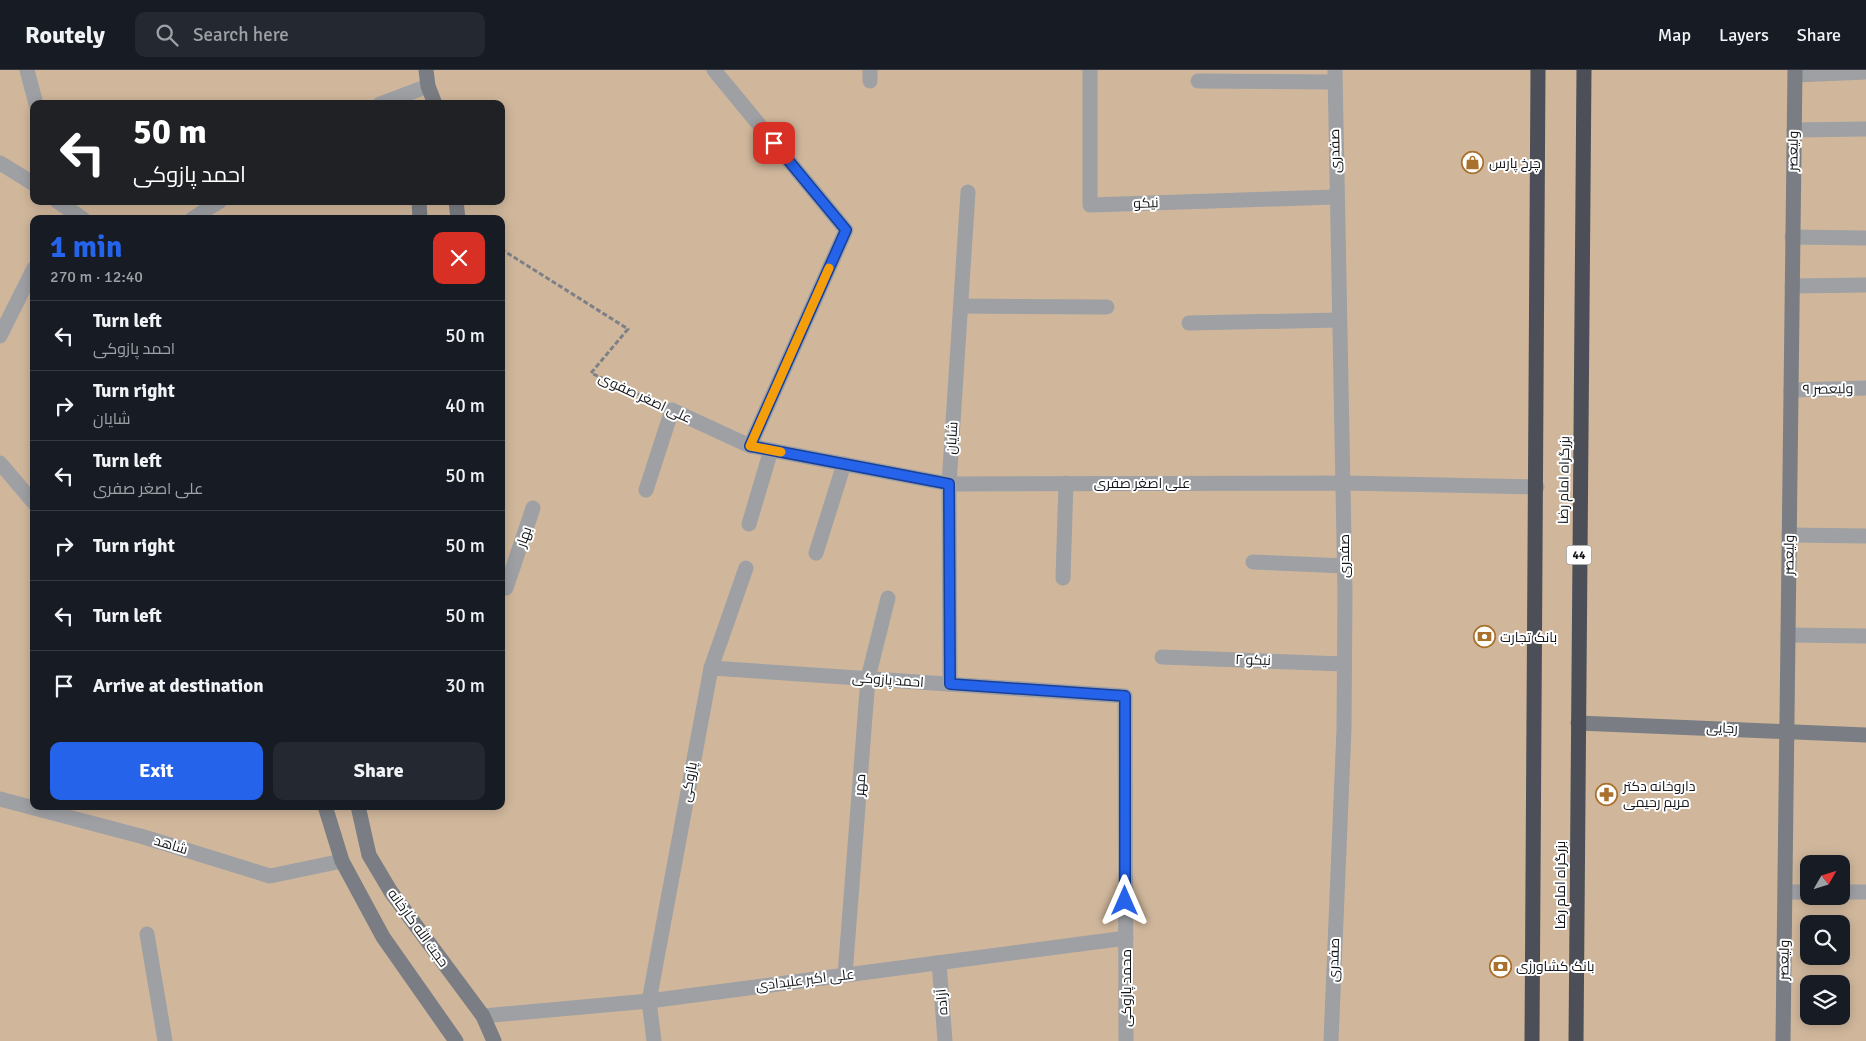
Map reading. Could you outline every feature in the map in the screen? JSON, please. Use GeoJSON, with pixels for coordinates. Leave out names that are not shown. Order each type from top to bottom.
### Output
{"type":"FeatureCollection","features":[{"type":"Feature","properties":{"kind":"highway","name":"بزرگراه امام رضا"},"geometry":{"type":"LineString","coordinates":[[1532,1041],[1537,487],[1538,70]]}},
{"type":"Feature","properties":{"kind":"highway","name":"بزرگراه امام رضا"},"geometry":{"type":"LineString","coordinates":[[1576,1041],[1584,70]]}},
{"type":"Feature","properties":{"kind":"street"},"geometry":{"type":"LineString","coordinates":[[27,70],[35,100]]}},
{"type":"Feature","properties":{"kind":"street"},"geometry":{"type":"LineString","coordinates":[[426,70],[428,86],[433,100]]}},
{"type":"Feature","properties":{"kind":"street"},"geometry":{"type":"LineString","coordinates":[[714,70],[846,230],[750,446]]}},
{"type":"Feature","properties":{"kind":"street","name":"نیکو"},"geometry":{"type":"LineString","coordinates":[[1090,71],[1090,205],[1335,197]]}},
{"type":"Feature","properties":{"kind":"street"},"geometry":{"type":"LineString","coordinates":[[1795,72],[1866,72]]}},
{"type":"Feature","properties":{"kind":"street","name":"ولیعصر"},"geometry":{"type":"LineString","coordinates":[[1783,1041],[1795,72]]}},
{"type":"Feature","properties":{"kind":"street"},"geometry":{"type":"LineString","coordinates":[[1198,81],[1334,76]]}},
{"type":"Feature","properties":{"kind":"street","name":"صفدری"},"geometry":{"type":"LineString","coordinates":[[1331,1041],[1344,664],[1345,566],[1335,197],[1334,76]]}},
{"type":"Feature","properties":{"kind":"street"},"geometry":{"type":"LineString","coordinates":[[391,100],[428,86]]}},
{"type":"Feature","properties":{"kind":"street"},"geometry":{"type":"LineString","coordinates":[[425,100],[428,86]]}},
{"type":"Feature","properties":{"kind":"street"},"geometry":{"type":"LineString","coordinates":[[1794,130],[1866,128]]}},
{"type":"Feature","properties":{"kind":"street"},"geometry":{"type":"LineString","coordinates":[[0,163],[30,182]]}},
{"type":"Feature","properties":{"kind":"street","name":"شایان"},"geometry":{"type":"LineString","coordinates":[[950,684],[949,484],[968,192]]}},
{"type":"Feature","properties":{"kind":"street"},"geometry":{"type":"LineString","coordinates":[[198,215],[214,205]]}},
{"type":"Feature","properties":{"kind":"street"},"geometry":{"type":"LineString","coordinates":[[61,207],[76,215]]}},
{"type":"Feature","properties":{"kind":"street"},"geometry":{"type":"LineString","coordinates":[[1792,237],[1866,238]]}},
{"type":"Feature","properties":{"kind":"street"},"geometry":{"type":"LineString","coordinates":[[0,336],[30,276]]}},
{"type":"Feature","properties":{"kind":"street"},"geometry":{"type":"LineString","coordinates":[[1792,286],[1866,285]]}},
{"type":"Feature","properties":{"kind":"street"},"geometry":{"type":"LineString","coordinates":[[960,306],[1107,307]]}},
{"type":"Feature","properties":{"kind":"street"},"geometry":{"type":"LineString","coordinates":[[1189,323],[1339,320]]}},
{"type":"Feature","properties":{"kind":"street","name":"ولیعصر ۹"},"geometry":{"type":"LineString","coordinates":[[1791,390],[1866,388]]}},
{"type":"Feature","properties":{"kind":"street"},"geometry":{"type":"LineString","coordinates":[[646,490],[672,410]]}},
{"type":"Feature","properties":{"kind":"street","name":"علی اصغر صفوی"},"geometry":{"type":"LineString","coordinates":[[672,410],[750,446]]}},
{"type":"Feature","properties":{"kind":"street","name":"علی اصغر صفری"},"geometry":{"type":"LineString","coordinates":[[750,446],[949,484],[1344,483],[1537,487]]}},
{"type":"Feature","properties":{"kind":"street"},"geometry":{"type":"LineString","coordinates":[[749,524],[771,450]]}},
{"type":"Feature","properties":{"kind":"street"},"geometry":{"type":"LineString","coordinates":[[0,463],[30,498]]}},
{"type":"Feature","properties":{"kind":"street"},"geometry":{"type":"LineString","coordinates":[[816,553],[844,464]]}},
{"type":"Feature","properties":{"kind":"street"},"geometry":{"type":"LineString","coordinates":[[1063,578],[1066,484]]}},
{"type":"Feature","properties":{"kind":"street","name":"بهار"},"geometry":{"type":"LineString","coordinates":[[505,588],[534,508]]}},
{"type":"Feature","properties":{"kind":"street"},"geometry":{"type":"LineString","coordinates":[[1789,536],[1866,536]]}},
{"type":"Feature","properties":{"kind":"street"},"geometry":{"type":"LineString","coordinates":[[1253,562],[1345,566]]}},
{"type":"Feature","properties":{"kind":"street","name":"پازوکی"},"geometry":{"type":"LineString","coordinates":[[654,1041],[649,1001],[710,668],[746,568]]}},
{"type":"Feature","properties":{"kind":"street","name":"مهر"},"geometry":{"type":"LineString","coordinates":[[845,975],[868,678],[888,598]]}},
{"type":"Feature","properties":{"kind":"street"},"geometry":{"type":"LineString","coordinates":[[1788,635],[1866,636]]}},
{"type":"Feature","properties":{"kind":"street","name":"نیکو ۲"},"geometry":{"type":"LineString","coordinates":[[1162,657],[1344,664]]}},
{"type":"Feature","properties":{"kind":"street","name":"احمد پازوکی"},"geometry":{"type":"LineString","coordinates":[[710,668],[1125,696]]}},
{"type":"Feature","properties":{"kind":"street","name":"محمد پازوکی"},"geometry":{"type":"LineString","coordinates":[[1125,696],[1126,1041]]}},
{"type":"Feature","properties":{"kind":"street","name":"رجایی"},"geometry":{"type":"LineString","coordinates":[[1578,723],[1866,734]]}},
{"type":"Feature","properties":{"kind":"street","name":"شاهد"},"geometry":{"type":"LineString","coordinates":[[0,799],[30,807]]}},
{"type":"Feature","properties":{"kind":"street","name":"شاهد"},"geometry":{"type":"LineString","coordinates":[[42,810],[144,837],[270,876],[342,861]]}},
{"type":"Feature","properties":{"kind":"street"},"geometry":{"type":"LineString","coordinates":[[326,810],[342,861],[383,938],[456,1041]]}},
{"type":"Feature","properties":{"kind":"street","name":"حجت الله کارخانه"},"geometry":{"type":"LineString","coordinates":[[359,810],[369,854],[391,892],[483,1016],[494,1041]]}},
{"type":"Feature","properties":{"kind":"street"},"geometry":{"type":"LineString","coordinates":[[1785,892],[1800,892]]}},
{"type":"Feature","properties":{"kind":"street"},"geometry":{"type":"LineString","coordinates":[[1850,892],[1866,892]]}},
{"type":"Feature","properties":{"kind":"street"},"geometry":{"type":"LineString","coordinates":[[147,934],[165,1041]]}},
{"type":"Feature","properties":{"kind":"street","name":"علی اکبر علیدادی"},"geometry":{"type":"LineString","coordinates":[[483,1016],[649,1001],[1126,938]]}},
{"type":"Feature","properties":{"kind":"street","name":"آزاده"},"geometry":{"type":"LineString","coordinates":[[939,963],[945,1041]]}},
{"type":"Feature","properties":{"kind":"path","name":"علی اصغر صفوی"},"geometry":{"type":"LineString","coordinates":[[505,252],[628,329],[592,372],[672,410]]}},
{"type":"Feature","properties":{"kind":"shaded area"},"geometry":{"type":"Polygon","coordinates":[[[0,70],[1866,70],[1866,1041],[0,1041],[0,70]]]}},
{"type":"Feature","properties":{"kind":"slow traffic"},"geometry":{"type":"LineString","coordinates":[[781,452],[750,446],[829,268]]}},
{"type":"Feature","properties":{"kind":"place","name":"چرخ پارس"},"geometry":{"type":"Point","coordinates":[1473,163]}},
{"type":"Feature","properties":{"kind":"place","name":"بانک تجارت"},"geometry":{"type":"Point","coordinates":[1484,637]}},
{"type":"Feature","properties":{"kind":"place","name":"داروخانه دکتر مریم رحیمی"},"geometry":{"type":"Point","coordinates":[1607,794]}},
{"type":"Feature","properties":{"kind":"place","name":"بانک کشاورزی"},"geometry":{"type":"Point","coordinates":[1500,966]}},
{"type":"Feature","properties":{"kind":"route"},"geometry":{"type":"LineString","coordinates":[[774,143],[846,230],[750,446],[949,484],[950,684],[1125,696],[1125,901]]}}]}
